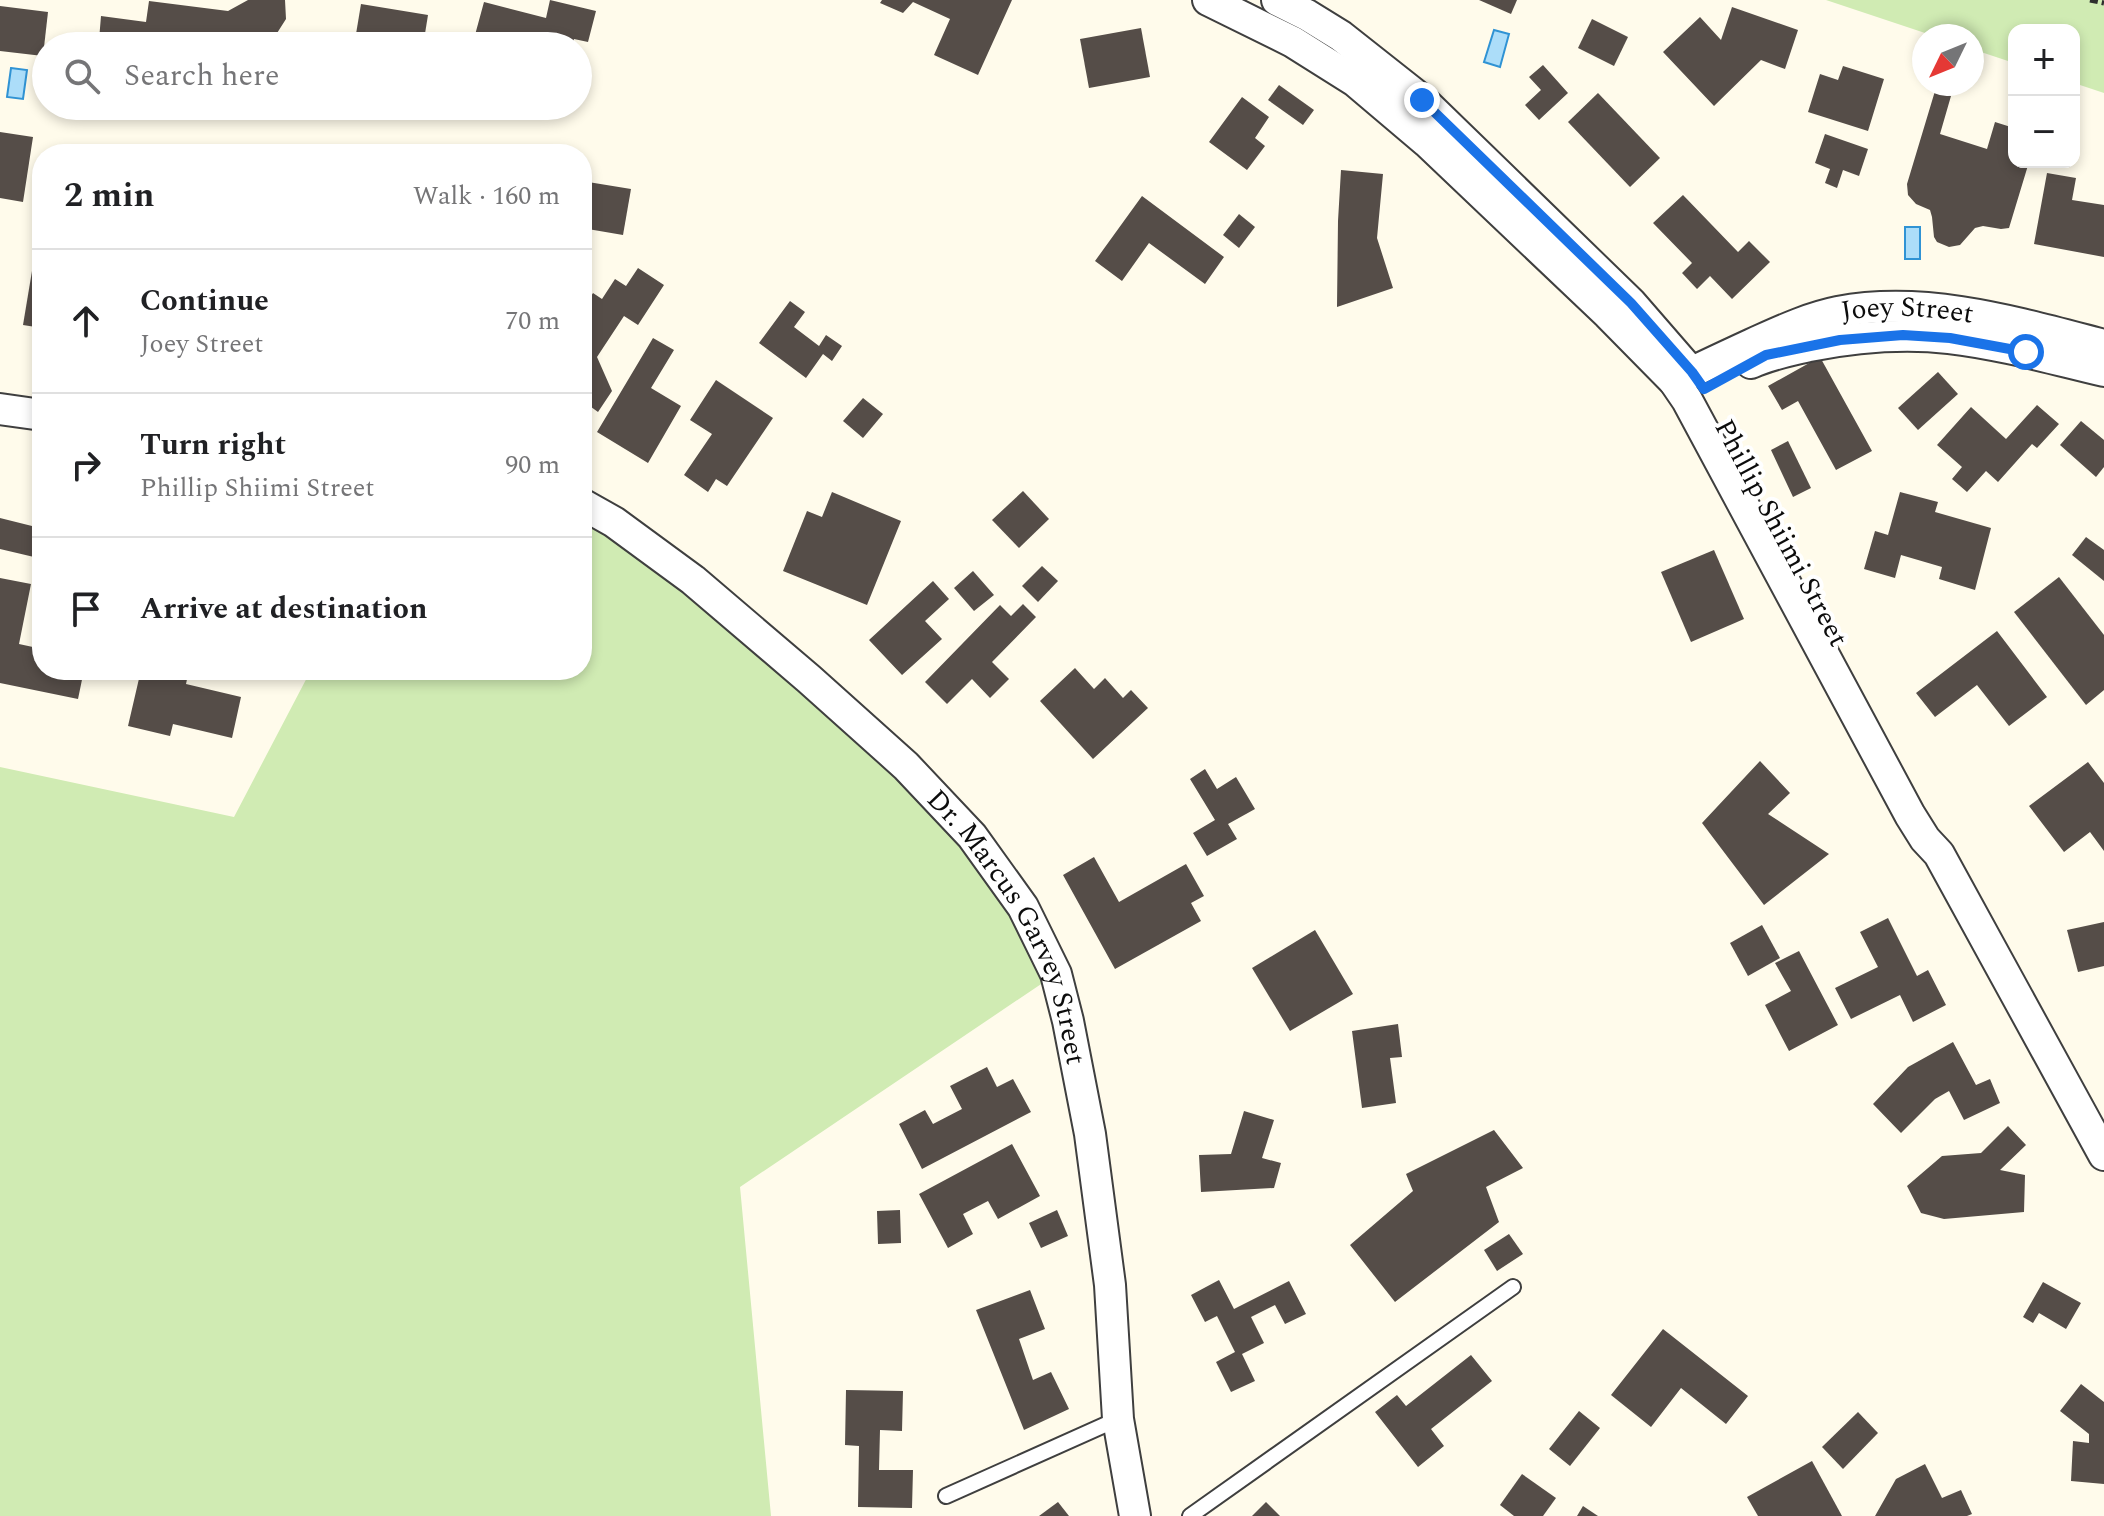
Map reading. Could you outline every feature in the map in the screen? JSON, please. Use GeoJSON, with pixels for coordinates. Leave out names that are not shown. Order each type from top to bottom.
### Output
{"type":"FeatureCollection","features":[{"type":"Feature","properties":{"kind":"street","name":"Phillip Shiimi Street"},"geometry":{"type":"LineString","coordinates":[[1208,0],[1293,42],[1355,81],[1427,142],[1608,314],[1689,386]]}},
{"type":"Feature","properties":{"kind":"street","name":"Phillip Shiimi Street"},"geometry":{"type":"LineString","coordinates":[[1277,0],[1341,36],[1422,100],[1631,303],[1689,386],[1927,806],[1937,833],[1939,854],[2104,1155]]}},
{"type":"Feature","properties":{"kind":"street","name":"Joey Street"},"geometry":{"type":"LineString","coordinates":[[1689,386],[1785,329],[1837,312],[1901,306],[1957,311],[2104,345]]}},
{"type":"Feature","properties":{"kind":"street","name":"Joey Street"},"geometry":{"type":"LineString","coordinates":[[1689,386],[1766,355],[1840,340],[1903,335],[1950,338],[2104,371]]}},
{"type":"Feature","properties":{"kind":"street"},"geometry":{"type":"LineString","coordinates":[[0,409],[32,414]]}},
{"type":"Feature","properties":{"kind":"street","name":"Dr. Marcus Garvey Street"},"geometry":{"type":"LineString","coordinates":[[592,510],[614,522],[693,580],[906,766],[972,836],[1023,907],[1056,974],[1090,1134],[1110,1285],[1118,1419],[1135,1516]]}},
{"type":"Feature","properties":{"kind":"lane"},"geometry":{"type":"LineString","coordinates":[[1190,1516],[1513,1287]]}},
{"type":"Feature","properties":{"kind":"lane"},"geometry":{"type":"LineString","coordinates":[[946,1496],[1118,1419]]}},
{"type":"Feature","properties":{"kind":"path"},"geometry":{"type":"LineString","coordinates":[[2090,0],[2104,3]]}},
{"type":"Feature","properties":{"kind":"green space"},"geometry":{"type":"Polygon","coordinates":[[[1826,0],[2104,0],[2104,93],[2080,85],[2080,24],[2008,24],[2008,61],[1984,53],[1984,24],[1912,24],[1912,29],[1826,0]]]}},
{"type":"Feature","properties":{"kind":"green space"},"geometry":{"type":"Polygon","coordinates":[[[592,512],[906,766],[1056,974],[740,1187],[771,1516],[0,1516],[0,767],[234,817],[306,680],[592,680],[592,512]]]}},
{"type":"Feature","properties":{"kind":"water"},"geometry":{"type":"Polygon","coordinates":[[[1494,30],[1509,34],[1500,67],[1484,62],[1494,30]]]}},
{"type":"Feature","properties":{"kind":"water"},"geometry":{"type":"Polygon","coordinates":[[[11,68],[27,70],[23,99],[7,97],[11,68]]]}},
{"type":"Feature","properties":{"kind":"water"},"geometry":{"type":"Polygon","coordinates":[[[1905,227],[1920,227],[1920,259],[1905,259],[1905,227]]]}},
{"type":"Feature","properties":{"kind":"building"},"geometry":{"type":"Polygon","coordinates":[[[248,0],[285,0],[286,19],[278,32],[100,32],[101,16],[146,22],[149,1],[228,11],[248,0]]]}},
{"type":"Feature","properties":{"kind":"building"},"geometry":{"type":"Polygon","coordinates":[[[550,0],[596,11],[591,32],[476,32],[484,2],[546,18],[550,0]]]}},
{"type":"Feature","properties":{"kind":"building"},"geometry":{"type":"Polygon","coordinates":[[[882,0],[1012,0],[978,75],[934,55],[950,19],[913,2],[903,13],[880,3],[882,0]]]}},
{"type":"Feature","properties":{"kind":"building"},"geometry":{"type":"Polygon","coordinates":[[[1479,0],[1517,0],[1511,14],[1479,0]]]}},
{"type":"Feature","properties":{"kind":"building"},"geometry":{"type":"Polygon","coordinates":[[[361,4],[428,15],[425,32],[356,32],[361,4]]]}},
{"type":"Feature","properties":{"kind":"building"},"geometry":{"type":"Polygon","coordinates":[[[0,6],[48,12],[46,32],[32,32],[32,55],[0,51],[0,6]]]}},
{"type":"Feature","properties":{"kind":"building"},"geometry":{"type":"Polygon","coordinates":[[[1732,7],[1798,30],[1785,69],[1761,60],[1714,106],[1663,52],[1700,17],[1721,40],[1732,7]]]}},
{"type":"Feature","properties":{"kind":"building"},"geometry":{"type":"Polygon","coordinates":[[[1592,19],[1628,37],[1614,66],[1578,48],[1592,19]]]}},
{"type":"Feature","properties":{"kind":"building"},"geometry":{"type":"Polygon","coordinates":[[[1141,28],[1150,77],[1089,88],[1080,39],[1141,28]]]}},
{"type":"Feature","properties":{"kind":"building"},"geometry":{"type":"Polygon","coordinates":[[[1543,65],[1568,93],[1539,120],[1525,105],[1541,90],[1529,77],[1543,65]]]}},
{"type":"Feature","properties":{"kind":"building"},"geometry":{"type":"Polygon","coordinates":[[[1843,66],[1884,79],[1868,131],[1808,112],[1820,74],[1838,80],[1843,66]]]}},
{"type":"Feature","properties":{"kind":"building"},"geometry":{"type":"Polygon","coordinates":[[[1279,85],[1314,110],[1303,125],[1268,100],[1279,85]]]}},
{"type":"Feature","properties":{"kind":"building"},"geometry":{"type":"Polygon","coordinates":[[[1598,93],[1660,158],[1630,187],[1568,122],[1598,93]]]}},
{"type":"Feature","properties":{"kind":"building"},"geometry":{"type":"Polygon","coordinates":[[[1933,96],[1951,96],[1940,134],[1987,149],[1995,122],[2008,126],[2008,168],[2027,168],[2009,228],[1975,228],[1960,245],[1949,247],[1937,242],[1930,210],[1916,204],[1908,195],[1907,184],[1933,96]]]}},
{"type":"Feature","properties":{"kind":"building"},"geometry":{"type":"Polygon","coordinates":[[[1242,97],[1269,117],[1255,138],[1265,146],[1247,170],[1209,142],[1242,97]]]}},
{"type":"Feature","properties":{"kind":"building"},"geometry":{"type":"Polygon","coordinates":[[[0,132],[33,137],[23,202],[0,198],[0,132]]]}},
{"type":"Feature","properties":{"kind":"building"},"geometry":{"type":"Polygon","coordinates":[[[1825,134],[1868,149],[1859,176],[1843,170],[1837,188],[1825,183],[1830,169],[1815,163],[1825,134]]]}},
{"type":"Feature","properties":{"kind":"building"},"geometry":{"type":"Polygon","coordinates":[[[1341,170],[1383,174],[1377,238],[1393,288],[1337,307],[1338,221],[1341,170]]]}},
{"type":"Feature","properties":{"kind":"building"},"geometry":{"type":"Polygon","coordinates":[[[2047,173],[2076,178],[2072,200],[2104,205],[2104,257],[2034,244],[2047,173]]]}},
{"type":"Feature","properties":{"kind":"building"},"geometry":{"type":"Polygon","coordinates":[[[592,183],[631,189],[623,235],[592,230],[592,183]]]}},
{"type":"Feature","properties":{"kind":"building"},"geometry":{"type":"Polygon","coordinates":[[[1683,195],[1738,252],[1749,241],[1770,262],[1732,299],[1710,276],[1697,289],[1682,273],[1692,263],[1653,223],[1683,195]]]}},
{"type":"Feature","properties":{"kind":"building"},"geometry":{"type":"Polygon","coordinates":[[[1142,196],[1224,257],[1205,284],[1149,243],[1122,281],[1095,261],[1142,196]]]}},
{"type":"Feature","properties":{"kind":"building"},"geometry":{"type":"Polygon","coordinates":[[[1239,214],[1255,227],[1239,248],[1223,235],[1239,214]]]}},
{"type":"Feature","properties":{"kind":"building"},"geometry":{"type":"Polygon","coordinates":[[[638,268],[664,285],[638,325],[624,316],[597,357],[612,391],[598,412],[592,408],[592,295],[602,299],[615,279],[626,286],[638,268]]]}},
{"type":"Feature","properties":{"kind":"building"},"geometry":{"type":"Polygon","coordinates":[[[32,271],[32,326],[23,325],[32,271]]]}},
{"type":"Feature","properties":{"kind":"building"},"geometry":{"type":"Polygon","coordinates":[[[790,301],[805,312],[794,327],[819,346],[826,335],[842,346],[832,361],[823,354],[806,378],[759,343],[790,301]]]}},
{"type":"Feature","properties":{"kind":"building"},"geometry":{"type":"Polygon","coordinates":[[[653,338],[674,350],[651,388],[681,406],[648,463],[597,432],[653,338]]]}},
{"type":"Feature","properties":{"kind":"building"},"geometry":{"type":"Polygon","coordinates":[[[1820,357],[1872,451],[1836,470],[1798,401],[1782,410],[1768,386],[1820,357]]]}},
{"type":"Feature","properties":{"kind":"building"},"geometry":{"type":"Polygon","coordinates":[[[1938,372],[1958,394],[1918,430],[1898,408],[1938,372]]]}},
{"type":"Feature","properties":{"kind":"building"},"geometry":{"type":"Polygon","coordinates":[[[716,380],[773,418],[727,486],[716,479],[708,492],[684,475],[712,434],[690,420],[716,380]]]}},
{"type":"Feature","properties":{"kind":"building"},"geometry":{"type":"Polygon","coordinates":[[[863,398],[883,414],[863,438],[843,421],[863,398]]]}},
{"type":"Feature","properties":{"kind":"building"},"geometry":{"type":"Polygon","coordinates":[[[2037,405],[2059,424],[2037,448],[2032,444],[1998,482],[1986,471],[1967,492],[1952,479],[1962,467],[1937,445],[1971,407],[2006,439],[2037,405]]]}},
{"type":"Feature","properties":{"kind":"building"},"geometry":{"type":"Polygon","coordinates":[[[2081,421],[2104,440],[2104,467],[2096,477],[2060,445],[2081,421]]]}},
{"type":"Feature","properties":{"kind":"building"},"geometry":{"type":"Polygon","coordinates":[[[1788,441],[1811,488],[1793,497],[1771,450],[1788,441]]]}},
{"type":"Feature","properties":{"kind":"building"},"geometry":{"type":"Polygon","coordinates":[[[1023,491],[1049,519],[1019,548],[992,520],[1023,491]]]}},
{"type":"Feature","properties":{"kind":"building"},"geometry":{"type":"Polygon","coordinates":[[[832,492],[901,521],[867,605],[783,571],[807,511],[822,517],[832,492]]]}},
{"type":"Feature","properties":{"kind":"building"},"geometry":{"type":"Polygon","coordinates":[[[1900,492],[1938,502],[1935,512],[1991,528],[1975,590],[1939,579],[1942,567],[1901,555],[1895,578],[1864,569],[1875,531],[1888,535],[1900,492]]]}},
{"type":"Feature","properties":{"kind":"building"},"geometry":{"type":"Polygon","coordinates":[[[0,518],[32,526],[32,557],[0,549],[0,518]]]}},
{"type":"Feature","properties":{"kind":"building"},"geometry":{"type":"Polygon","coordinates":[[[2086,537],[2104,550],[2104,581],[2072,555],[2086,537]]]}},
{"type":"Feature","properties":{"kind":"building"},"geometry":{"type":"Polygon","coordinates":[[[1714,550],[1744,619],[1691,642],[1661,572],[1714,550]]]}},
{"type":"Feature","properties":{"kind":"building"},"geometry":{"type":"Polygon","coordinates":[[[1042,566],[1058,581],[1038,602],[1022,586],[1042,566]]]}},
{"type":"Feature","properties":{"kind":"building"},"geometry":{"type":"Polygon","coordinates":[[[973,571],[994,595],[974,611],[954,588],[973,571]]]}},
{"type":"Feature","properties":{"kind":"building"},"geometry":{"type":"Polygon","coordinates":[[[2059,577],[2104,635],[2104,690],[2086,705],[2014,612],[2059,577]]]}},
{"type":"Feature","properties":{"kind":"building"},"geometry":{"type":"Polygon","coordinates":[[[0,578],[31,584],[19,644],[32,647],[32,680],[82,680],[78,699],[0,683],[0,578]]]}},
{"type":"Feature","properties":{"kind":"building"},"geometry":{"type":"Polygon","coordinates":[[[933,581],[949,599],[925,621],[942,639],[902,675],[869,640],[933,581]]]}},
{"type":"Feature","properties":{"kind":"building"},"geometry":{"type":"Polygon","coordinates":[[[1023,604],[1036,617],[992,662],[1009,679],[990,698],[972,679],[947,704],[925,682],[1000,605],[1011,616],[1023,604]]]}},
{"type":"Feature","properties":{"kind":"building"},"geometry":{"type":"Polygon","coordinates":[[[1997,631],[2047,697],[2009,726],[1977,685],[1935,717],[1916,693],[1997,631]]]}},
{"type":"Feature","properties":{"kind":"building"},"geometry":{"type":"Polygon","coordinates":[[[1075,668],[1094,689],[1105,678],[1123,698],[1131,690],[1148,708],[1093,759],[1040,701],[1075,668]]]}},
{"type":"Feature","properties":{"kind":"building"},"geometry":{"type":"Polygon","coordinates":[[[139,680],[187,680],[186,684],[241,697],[232,738],[173,724],[170,736],[128,726],[139,680]]]}},
{"type":"Feature","properties":{"kind":"building"},"geometry":{"type":"Polygon","coordinates":[[[1760,761],[1790,793],[1768,814],[1829,854],[1764,905],[1702,823],[1760,761]]]}},
{"type":"Feature","properties":{"kind":"building"},"geometry":{"type":"Polygon","coordinates":[[[2088,762],[2104,783],[2104,851],[2090,832],[2064,852],[2029,806],[2088,762]]]}},
{"type":"Feature","properties":{"kind":"building"},"geometry":{"type":"Polygon","coordinates":[[[1205,769],[1217,789],[1236,777],[1255,809],[1228,824],[1237,839],[1207,856],[1193,833],[1215,820],[1190,779],[1205,769]]]}},
{"type":"Feature","properties":{"kind":"building"},"geometry":{"type":"Polygon","coordinates":[[[1094,857],[1119,902],[1186,864],[1204,896],[1191,903],[1201,921],[1115,969],[1063,875],[1094,857]]]}},
{"type":"Feature","properties":{"kind":"building"},"geometry":{"type":"Polygon","coordinates":[[[1888,918],[1917,976],[1928,970],[1946,1005],[1913,1022],[1900,995],[1851,1019],[1835,988],[1878,967],[1860,932],[1888,918]]]}},
{"type":"Feature","properties":{"kind":"building"},"geometry":{"type":"Polygon","coordinates":[[[2104,922],[2104,966],[2078,972],[2067,930],[2104,922]]]}},
{"type":"Feature","properties":{"kind":"building"},"geometry":{"type":"Polygon","coordinates":[[[1762,925],[1780,958],[1748,976],[1730,943],[1762,925]]]}},
{"type":"Feature","properties":{"kind":"building"},"geometry":{"type":"Polygon","coordinates":[[[1315,930],[1353,994],[1290,1031],[1252,968],[1315,930]]]}},
{"type":"Feature","properties":{"kind":"building"},"geometry":{"type":"Polygon","coordinates":[[[1799,951],[1838,1025],[1789,1051],[1765,1005],[1791,991],[1775,963],[1799,951]]]}},
{"type":"Feature","properties":{"kind":"building"},"geometry":{"type":"Polygon","coordinates":[[[1398,1024],[1402,1057],[1390,1058],[1396,1103],[1362,1108],[1352,1031],[1398,1024]]]}},
{"type":"Feature","properties":{"kind":"building"},"geometry":{"type":"Polygon","coordinates":[[[1953,1042],[1976,1085],[1990,1079],[2000,1103],[1964,1120],[1949,1091],[1935,1099],[1901,1133],[1873,1104],[1908,1067],[1953,1042]]]}},
{"type":"Feature","properties":{"kind":"building"},"geometry":{"type":"Polygon","coordinates":[[[987,1067],[997,1087],[1013,1079],[1031,1112],[922,1169],[899,1124],[925,1110],[933,1124],[962,1109],[950,1086],[987,1067]]]}},
{"type":"Feature","properties":{"kind":"building"},"geometry":{"type":"Polygon","coordinates":[[[1244,1111],[1274,1120],[1262,1158],[1281,1163],[1274,1188],[1201,1192],[1199,1155],[1231,1154],[1244,1111]]]}},
{"type":"Feature","properties":{"kind":"building"},"geometry":{"type":"Polygon","coordinates":[[[2008,1126],[2026,1145],[2000,1170],[2025,1175],[2024,1212],[1944,1219],[1921,1213],[1907,1186],[1942,1156],[1981,1153],[2008,1126]]]}},
{"type":"Feature","properties":{"kind":"building"},"geometry":{"type":"Polygon","coordinates":[[[1494,1130],[1523,1168],[1486,1187],[1499,1222],[1395,1302],[1350,1245],[1413,1191],[1406,1174],[1494,1130]]]}},
{"type":"Feature","properties":{"kind":"building"},"geometry":{"type":"Polygon","coordinates":[[[1012,1144],[1040,1196],[998,1219],[988,1201],[963,1214],[973,1234],[948,1248],[919,1194],[1012,1144]]]}},
{"type":"Feature","properties":{"kind":"building"},"geometry":{"type":"Polygon","coordinates":[[[900,1210],[901,1243],[878,1244],[877,1211],[900,1210]]]}},
{"type":"Feature","properties":{"kind":"building"},"geometry":{"type":"Polygon","coordinates":[[[1057,1210],[1068,1236],[1041,1248],[1029,1223],[1057,1210]]]}},
{"type":"Feature","properties":{"kind":"building"},"geometry":{"type":"Polygon","coordinates":[[[1509,1234],[1523,1254],[1497,1271],[1484,1250],[1509,1234]]]}},
{"type":"Feature","properties":{"kind":"building"},"geometry":{"type":"Polygon","coordinates":[[[1219,1280],[1234,1309],[1289,1281],[1306,1314],[1285,1324],[1275,1305],[1251,1317],[1264,1343],[1242,1354],[1255,1381],[1231,1392],[1216,1362],[1235,1352],[1217,1316],[1205,1322],[1191,1295],[1219,1280]]]}},
{"type":"Feature","properties":{"kind":"building"},"geometry":{"type":"Polygon","coordinates":[[[2043,1282],[2081,1303],[2066,1329],[2039,1313],[2033,1323],[2023,1317],[2043,1282]]]}},
{"type":"Feature","properties":{"kind":"building"},"geometry":{"type":"Polygon","coordinates":[[[1030,1290],[1045,1329],[1019,1339],[1033,1380],[1051,1372],[1069,1409],[1024,1430],[976,1310],[1030,1290]]]}},
{"type":"Feature","properties":{"kind":"building"},"geometry":{"type":"Polygon","coordinates":[[[1663,1329],[1748,1396],[1726,1424],[1681,1388],[1651,1427],[1611,1395],[1663,1329]]]}},
{"type":"Feature","properties":{"kind":"building"},"geometry":{"type":"Polygon","coordinates":[[[1471,1355],[1492,1381],[1431,1429],[1444,1446],[1418,1467],[1375,1412],[1397,1395],[1406,1406],[1471,1355]]]}},
{"type":"Feature","properties":{"kind":"building"},"geometry":{"type":"Polygon","coordinates":[[[2081,1384],[2104,1402],[2104,1484],[2071,1481],[2073,1441],[2089,1443],[2089,1434],[2060,1411],[2081,1384]]]}},
{"type":"Feature","properties":{"kind":"building"},"geometry":{"type":"Polygon","coordinates":[[[846,1390],[903,1391],[902,1431],[880,1430],[879,1470],[913,1470],[912,1508],[858,1507],[859,1446],[845,1445],[846,1390]]]}},
{"type":"Feature","properties":{"kind":"building"},"geometry":{"type":"Polygon","coordinates":[[[1579,1411],[1600,1428],[1570,1466],[1549,1449],[1579,1411]]]}},
{"type":"Feature","properties":{"kind":"building"},"geometry":{"type":"Polygon","coordinates":[[[1858,1412],[1878,1433],[1843,1469],[1822,1447],[1858,1412]]]}},
{"type":"Feature","properties":{"kind":"building"},"geometry":{"type":"Polygon","coordinates":[[[1812,1461],[1842,1516],[1758,1516],[1747,1497],[1812,1461]]]}},
{"type":"Feature","properties":{"kind":"building"},"geometry":{"type":"Polygon","coordinates":[[[1925,1464],[1942,1498],[1961,1490],[1972,1514],[1875,1516],[1896,1479],[1925,1464]]]}},
{"type":"Feature","properties":{"kind":"building"},"geometry":{"type":"Polygon","coordinates":[[[1522,1474],[1556,1498],[1543,1516],[1514,1516],[1500,1505],[1522,1474]]]}},
{"type":"Feature","properties":{"kind":"building"},"geometry":{"type":"Polygon","coordinates":[[[1058,1502],[1069,1516],[1039,1516],[1058,1502]]]}},
{"type":"Feature","properties":{"kind":"building"},"geometry":{"type":"Polygon","coordinates":[[[1266,1502],[1280,1516],[1252,1516],[1266,1502]]]}},
{"type":"Feature","properties":{"kind":"building"},"geometry":{"type":"Polygon","coordinates":[[[1583,1506],[1598,1516],[1577,1516],[1583,1506]]]}},
{"type":"Feature","properties":{"kind":"route"},"geometry":{"type":"LineString","coordinates":[[1422,100],[1631,303],[1704,389],[1766,355],[1840,340],[1903,335],[1950,338],[2026,352]]}}]}
